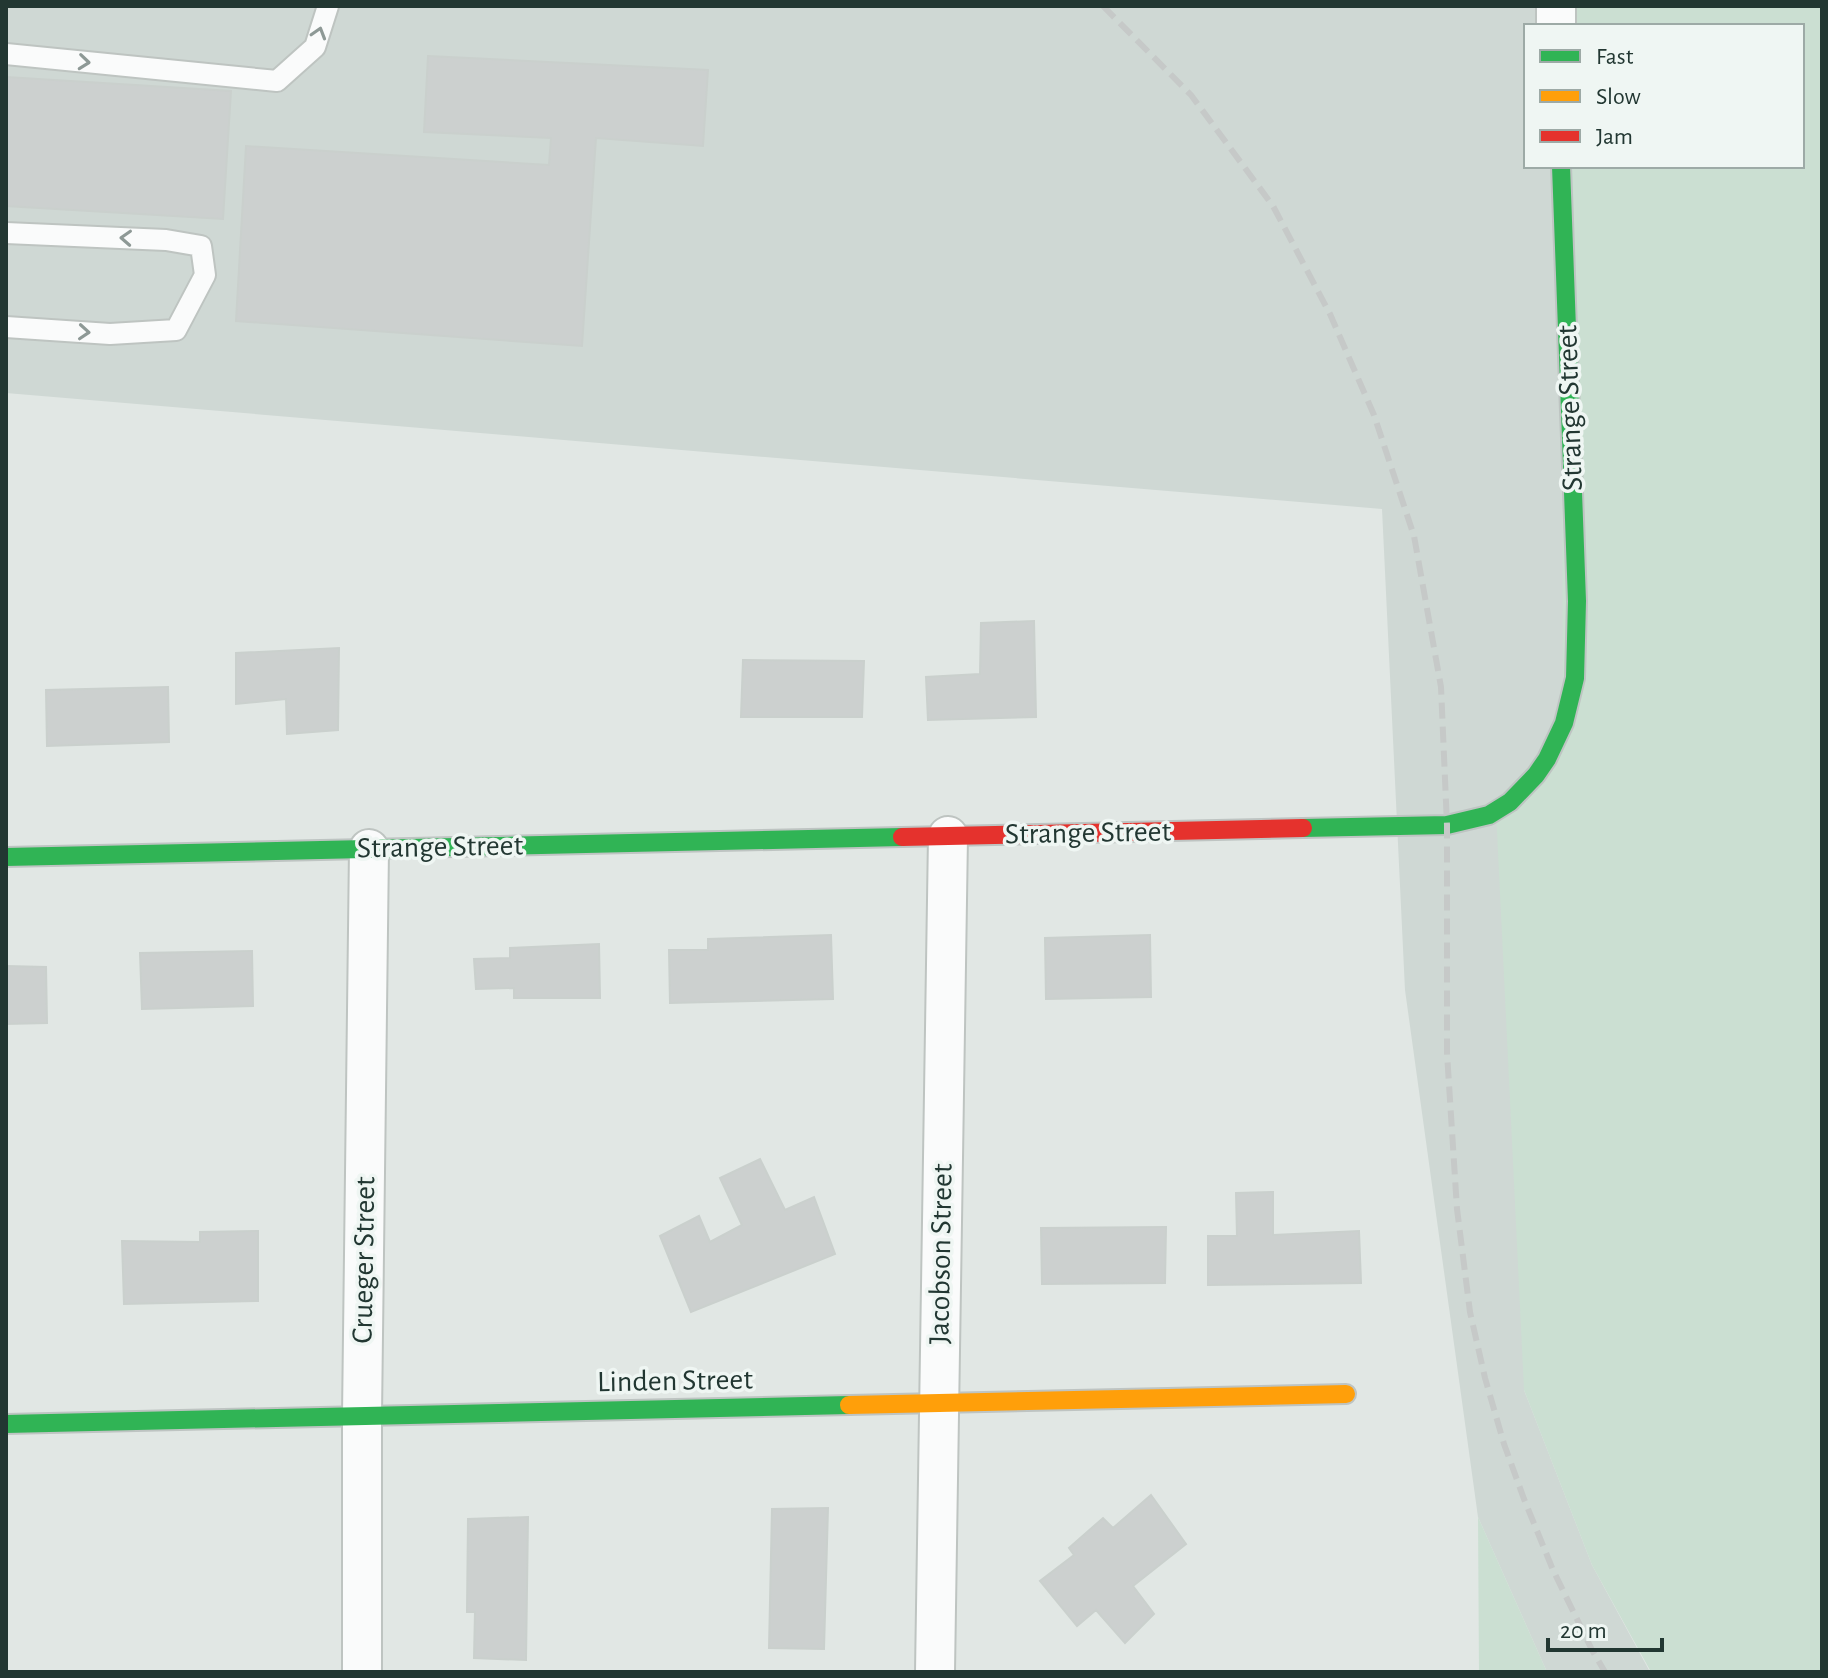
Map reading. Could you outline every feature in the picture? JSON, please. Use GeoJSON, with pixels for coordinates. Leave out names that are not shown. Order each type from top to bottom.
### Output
{"type":"FeatureCollection","features":[{"type":"Feature","properties":{"kind":"street","name":"Strange Street"},"geometry":{"type":"LineString","coordinates":[[6,857],[1447,825],[1473,821],[1496,811],[1515,798],[1550,754],[1563,728],[1577,656],[1561,168]]}},
{"type":"Feature","properties":{"kind":"street","name":"Jacobson Street"},"geometry":{"type":"LineString","coordinates":[[935,1672],[948,836]]}},
{"type":"Feature","properties":{"kind":"street","name":"Crueger Street"},"geometry":{"type":"LineString","coordinates":[[362,1672],[369,849]]}},
{"type":"Feature","properties":{"kind":"street","name":"Linden Street"},"geometry":{"type":"LineString","coordinates":[[6,1424],[1346,1394]]}},
{"type":"Feature","properties":{"kind":"lane"},"geometry":{"type":"LineString","coordinates":[[6,54],[277,81],[315,47],[328,6]]}},
{"type":"Feature","properties":{"kind":"lane"},"geometry":{"type":"LineString","coordinates":[[6,233],[166,240],[201,246],[205,275],[176,330],[110,334],[6,327]]}},
{"type":"Feature","properties":{"kind":"shaded area"},"geometry":{"type":"Polygon","coordinates":[[[6,6],[1556,6],[1556,24],[1524,24],[1524,168],[1561,168],[1577,601],[1524,1390],[1592,1565],[1650,1672],[1547,1672],[1478,1517],[1405,990],[1382,509],[6,393],[6,6]]]}},
{"type":"Feature","properties":{"kind":"green space"},"geometry":{"type":"Polygon","coordinates":[[[1556,6],[1822,6],[1822,1672],[1651,1672],[1592,1565],[1524,1390],[1496,811],[1563,728],[1561,168],[1804,168],[1804,24],[1556,24],[1556,6]]]}},
{"type":"Feature","properties":{"kind":"green space"},"geometry":{"type":"Polygon","coordinates":[[[1478,1517],[1547,1672],[1479,1672],[1478,1517]]]}},
{"type":"Feature","properties":{"kind":"building"},"geometry":{"type":"Polygon","coordinates":[[[428,56],[708,70],[703,146],[596,138],[582,346],[236,321],[246,146],[549,165],[551,138],[424,132],[428,56]]]}},
{"type":"Feature","properties":{"kind":"building"},"geometry":{"type":"Polygon","coordinates":[[[6,77],[231,91],[223,219],[6,206],[6,77]]]}},
{"type":"Feature","properties":{"kind":"building"},"geometry":{"type":"Polygon","coordinates":[[[1034,621],[1036,717],[928,720],[926,677],[980,674],[981,623],[1034,621]]]}},
{"type":"Feature","properties":{"kind":"building"},"geometry":{"type":"Polygon","coordinates":[[[339,648],[338,730],[287,734],[286,699],[236,704],[236,653],[339,648]]]}},
{"type":"Feature","properties":{"kind":"building"},"geometry":{"type":"Polygon","coordinates":[[[743,660],[864,661],[862,717],[741,717],[743,660]]]}},
{"type":"Feature","properties":{"kind":"building"},"geometry":{"type":"Polygon","coordinates":[[[168,687],[169,742],[47,746],[46,690],[168,687]]]}},
{"type":"Feature","properties":{"kind":"building"},"geometry":{"type":"Polygon","coordinates":[[[831,935],[833,999],[670,1003],[669,950],[708,950],[708,939],[831,935]]]}},
{"type":"Feature","properties":{"kind":"building"},"geometry":{"type":"Polygon","coordinates":[[[1150,935],[1151,997],[1046,999],[1045,938],[1150,935]]]}},
{"type":"Feature","properties":{"kind":"building"},"geometry":{"type":"Polygon","coordinates":[[[599,944],[600,998],[514,998],[514,988],[476,989],[474,959],[510,958],[510,948],[599,944]]]}},
{"type":"Feature","properties":{"kind":"building"},"geometry":{"type":"Polygon","coordinates":[[[252,951],[253,1006],[142,1009],[140,953],[252,951]]]}},
{"type":"Feature","properties":{"kind":"building"},"geometry":{"type":"Polygon","coordinates":[[[6,966],[46,967],[47,1023],[6,1024],[6,966]]]}},
{"type":"Feature","properties":{"kind":"building"},"geometry":{"type":"Polygon","coordinates":[[[760,1159],[785,1210],[814,1197],[835,1254],[691,1312],[660,1236],[699,1216],[710,1242],[742,1225],[720,1178],[760,1159]]]}},
{"type":"Feature","properties":{"kind":"building"},"geometry":{"type":"Polygon","coordinates":[[[1273,1192],[1273,1235],[1359,1231],[1361,1283],[1208,1285],[1208,1236],[1237,1236],[1236,1193],[1273,1192]]]}},
{"type":"Feature","properties":{"kind":"building"},"geometry":{"type":"Polygon","coordinates":[[[1166,1227],[1165,1283],[1042,1284],[1041,1228],[1166,1227]]]}},
{"type":"Feature","properties":{"kind":"building"},"geometry":{"type":"Polygon","coordinates":[[[258,1231],[258,1301],[124,1304],[122,1241],[200,1242],[200,1232],[258,1231]]]}},
{"type":"Feature","properties":{"kind":"building"},"geometry":{"type":"Polygon","coordinates":[[[1151,1495],[1186,1544],[1133,1586],[1154,1614],[1125,1643],[1096,1610],[1077,1626],[1040,1581],[1074,1555],[1069,1548],[1103,1518],[1113,1528],[1151,1495]]]}},
{"type":"Feature","properties":{"kind":"building"},"geometry":{"type":"Polygon","coordinates":[[[828,1508],[824,1649],[769,1648],[772,1509],[828,1508]]]}},
{"type":"Feature","properties":{"kind":"building"},"geometry":{"type":"Polygon","coordinates":[[[528,1517],[526,1660],[474,1658],[475,1612],[467,1612],[468,1519],[528,1517]]]}},
{"type":"Feature","properties":{"kind":"railway"},"geometry":{"type":"LineString","coordinates":[[1103,6],[1191,95],[1273,206],[1330,314],[1374,415],[1414,536],[1441,687],[1447,825],[1447,1053],[1457,1209],[1470,1312],[1504,1444],[1524,1499],[1553,1570],[1605,1672]]}},
{"type":"Feature","properties":{"kind":"traffic: fast"},"geometry":{"type":"LineString","coordinates":[[1303,828],[1447,825],[1489,815],[1510,802],[1536,775],[1564,723],[1575,678],[1577,601],[1561,168]]}},
{"type":"Feature","properties":{"kind":"traffic: fast"},"geometry":{"type":"LineString","coordinates":[[6,857],[902,837]]}},
{"type":"Feature","properties":{"kind":"traffic: fast"},"geometry":{"type":"LineString","coordinates":[[6,1424],[849,1405]]}},
{"type":"Feature","properties":{"kind":"traffic: slow"},"geometry":{"type":"LineString","coordinates":[[849,1405],[1346,1394]]}},
{"type":"Feature","properties":{"kind":"traffic: jam"},"geometry":{"type":"LineString","coordinates":[[902,837],[1303,828]]}}]}
